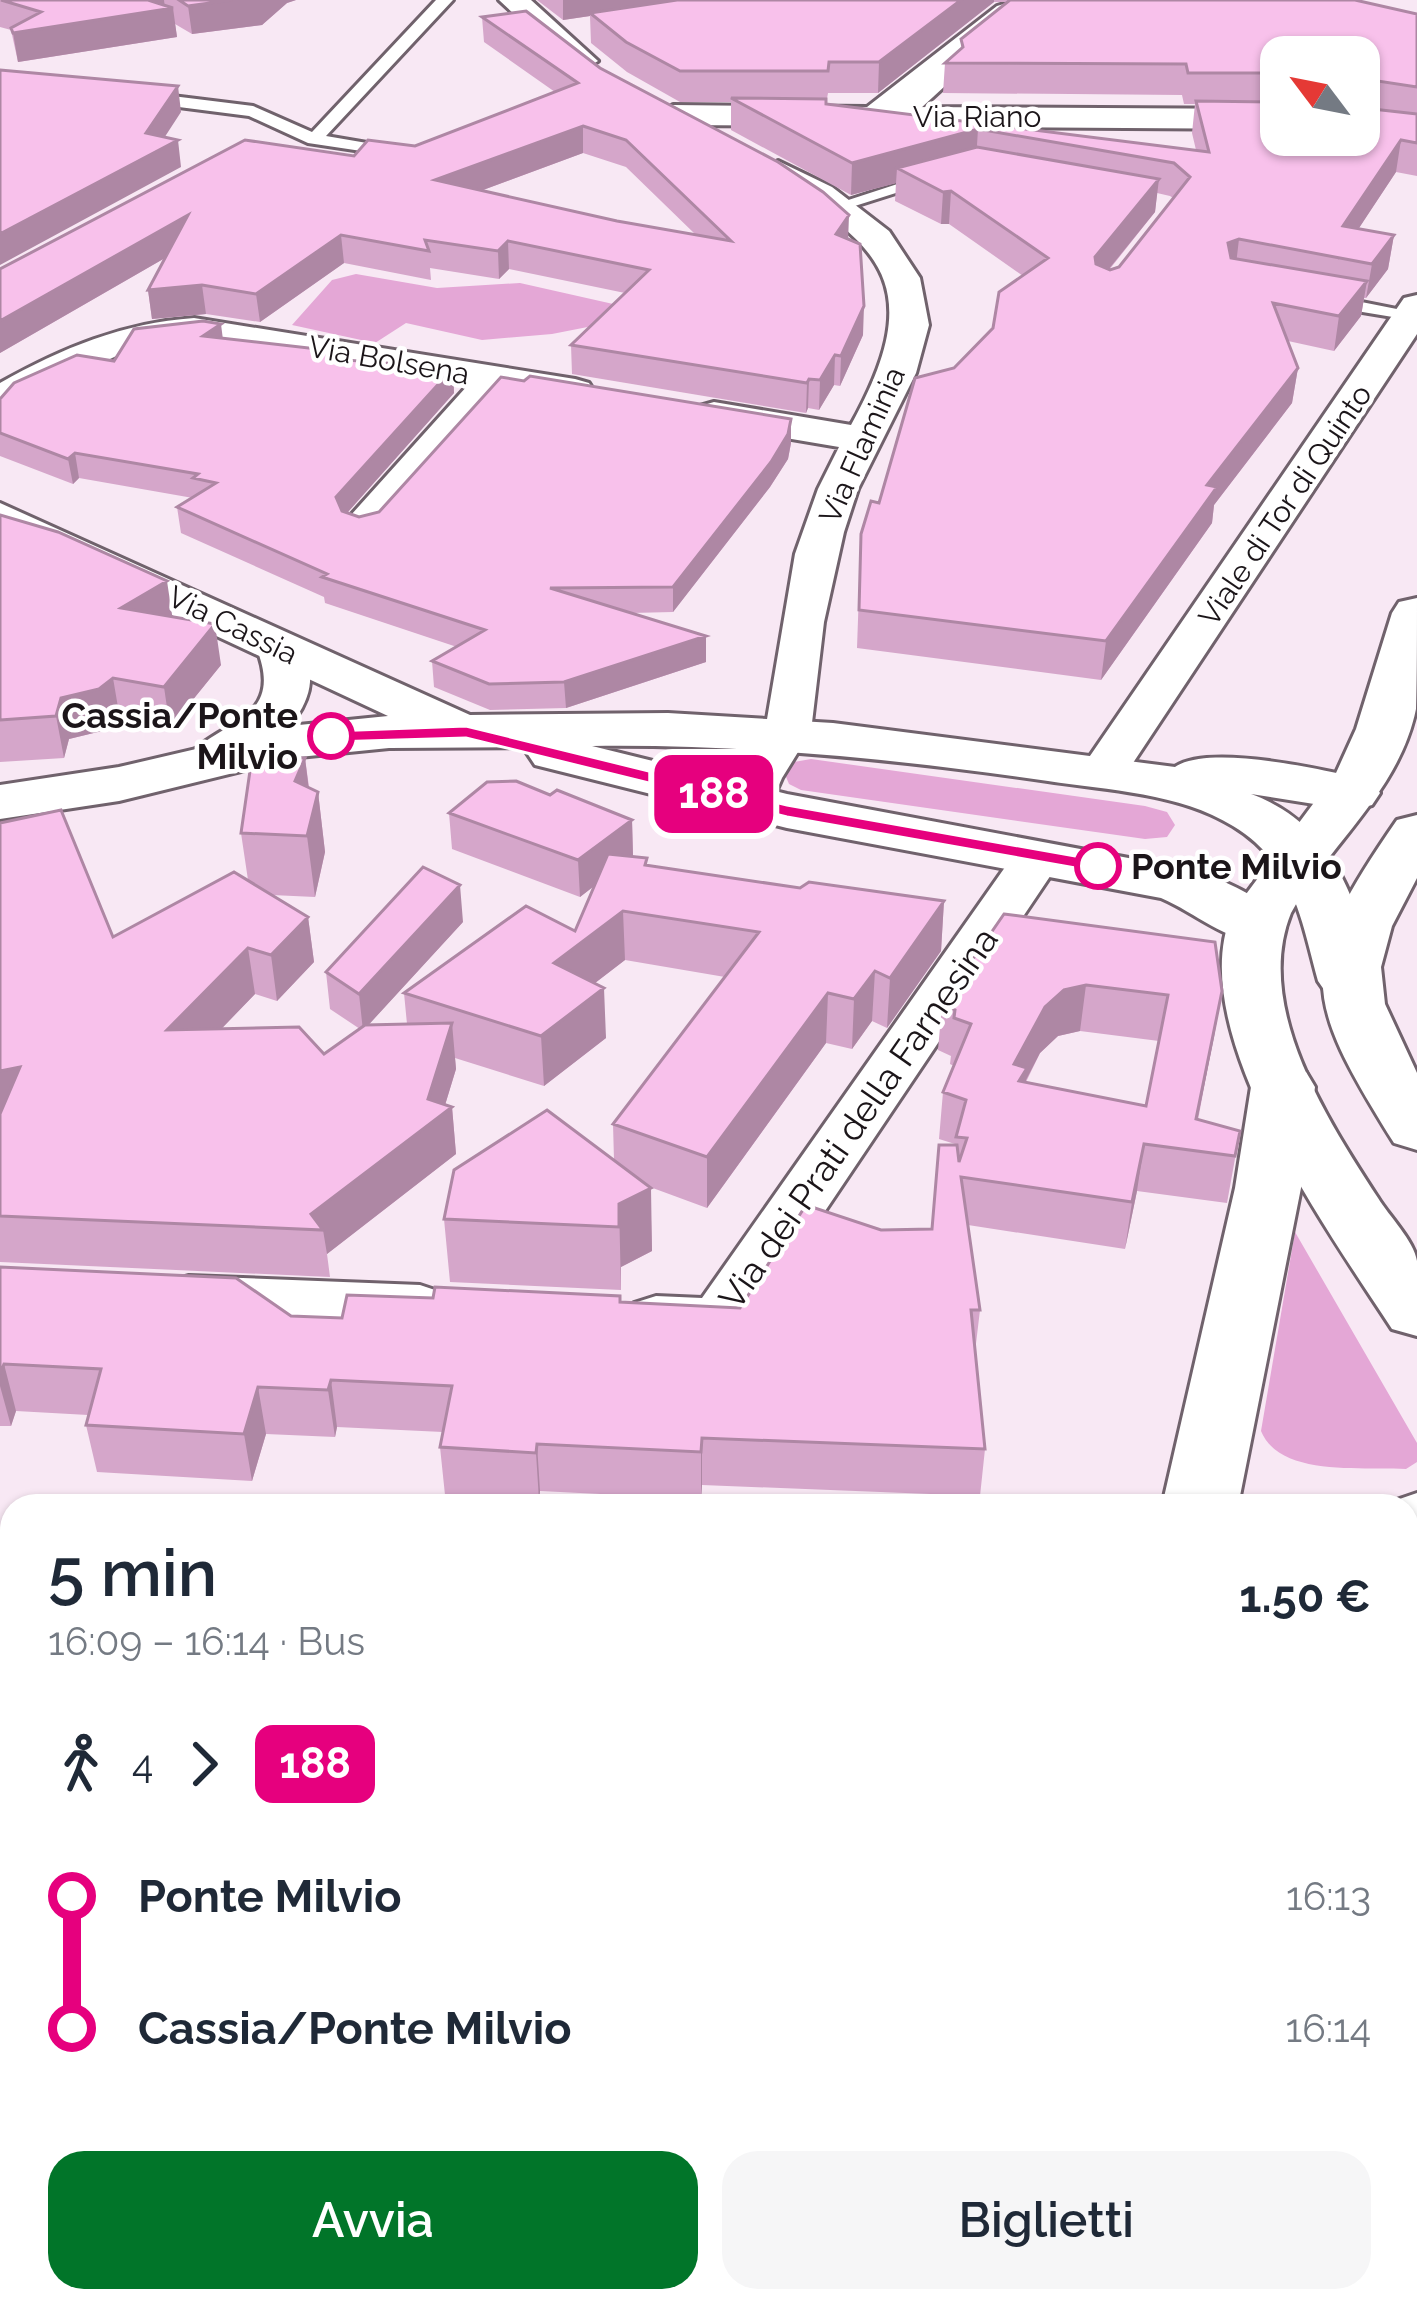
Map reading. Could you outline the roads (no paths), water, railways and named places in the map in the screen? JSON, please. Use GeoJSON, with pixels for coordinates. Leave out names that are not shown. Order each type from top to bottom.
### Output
{"type":"FeatureCollection","features":[{"type":"Feature","properties":{"kind":"street"},"geometry":{"type":"LineString","coordinates":[[514,0],[613,83]]}},
{"type":"Feature","properties":{"kind":"street"},"geometry":{"type":"LineString","coordinates":[[889,116],[1006,12]]}},
{"type":"Feature","properties":{"kind":"street"},"geometry":{"type":"LineString","coordinates":[[553,34],[596,28]]}},
{"type":"Feature","properties":{"kind":"street","name":"Via Riano"},"geometry":{"type":"LineString","coordinates":[[658,107],[889,116],[1260,119]]}},
{"type":"Feature","properties":{"kind":"street","name":"Via Flaminia"},"geometry":{"type":"LineString","coordinates":[[658,107],[839,206],[890,252],[910,310],[898,370],[820,538],[796,663],[788,736]]}},
{"type":"Feature","properties":{"kind":"street","name":"Viale di Tor di Quinto"},"geometry":{"type":"LineString","coordinates":[[1103,772],[1413,311]]}},
{"type":"Feature","properties":{"kind":"street","name":"Via Bolsena"},"geometry":{"type":"LineString","coordinates":[[0,399],[88,349],[140,334],[178,330],[216,331],[607,397]]}},
{"type":"Feature","properties":{"kind":"street"},"geometry":{"type":"LineString","coordinates":[[363,525],[495,378]]}},
{"type":"Feature","properties":{"kind":"street"},"geometry":{"type":"LineString","coordinates":[[674,408],[862,439]]}},
{"type":"Feature","properties":{"kind":"street","name":"Via Cassia"},"geometry":{"type":"LineString","coordinates":[[0,517],[466,732]]}},
{"type":"Feature","properties":{"kind":"street"},"geometry":{"type":"LineString","coordinates":[[1417,613],[1369,762],[1352,793],[1279,881],[1256,927],[1249,954],[1250,985],[1283,1087],[1326,1171],[1417,1311]]}},
{"type":"Feature","properties":{"kind":"street"},"geometry":{"type":"LineString","coordinates":[[206,764],[261,728],[282,706],[289,672],[278,647]]}},
{"type":"Feature","properties":{"kind":"street"},"geometry":{"type":"LineString","coordinates":[[0,802],[60,794],[325,737],[466,732],[668,729],[788,736],[1164,781],[1253,814],[1300,855],[1320,884],[1376,1054],[1417,1129]]}},
{"type":"Feature","properties":{"kind":"street"},"geometry":{"type":"LineString","coordinates":[[466,732],[750,802],[1178,883],[1223,904],[1256,927]]}},
{"type":"Feature","properties":{"kind":"street"},"geometry":{"type":"LineString","coordinates":[[750,802],[758,772],[788,736]]}},
{"type":"Feature","properties":{"kind":"street"},"geometry":{"type":"LineString","coordinates":[[1164,781],[1243,776],[1352,793]]}},
{"type":"Feature","properties":{"kind":"street"},"geometry":{"type":"LineString","coordinates":[[1050,858],[1146,857],[1188,844],[1198,830],[1198,817],[1164,781]]}},
{"type":"Feature","properties":{"kind":"street"},"geometry":{"type":"LineString","coordinates":[[0,819],[60,794]]}},
{"type":"Feature","properties":{"kind":"street"},"geometry":{"type":"LineString","coordinates":[[1349,981],[1368,918],[1417,832]]}},
{"type":"Feature","properties":{"kind":"street","name":"Via dei Prati della Farnesina"},"geometry":{"type":"LineString","coordinates":[[599,1315],[719,1321],[1050,858]]}},
{"type":"Feature","properties":{"kind":"street"},"geometry":{"type":"LineString","coordinates":[[1203,1494],[1268,1188],[1283,1087]]}},
{"type":"Feature","properties":{"kind":"street"},"geometry":{"type":"LineString","coordinates":[[144,1294],[479,1310]]}},
{"type":"Feature","properties":{"kind":"lane"},"geometry":{"type":"LineString","coordinates":[[314,139],[445,0]]}},
{"type":"Feature","properties":{"kind":"lane"},"geometry":{"type":"LineString","coordinates":[[889,116],[950,74]]}},
{"type":"Feature","properties":{"kind":"lane"},"geometry":{"type":"LineString","coordinates":[[123,95],[253,111],[314,139],[415,157]]}},
{"type":"Feature","properties":{"kind":"lane"},"geometry":{"type":"LineString","coordinates":[[839,206],[946,174]]}},
{"type":"Feature","properties":{"kind":"lane","name":"Viale di Tor di Quinto"},"geometry":{"type":"LineString","coordinates":[[1302,296],[1413,311]]}},
{"type":"Feature","properties":{"kind":"place","name":"Cassia/Ponte Milvio"},"geometry":{"type":"Point","coordinates":[331,736]}},
{"type":"Feature","properties":{"kind":"place","name":"Ponte Milvio"},"geometry":{"type":"Point","coordinates":[1098,866]}}]}
